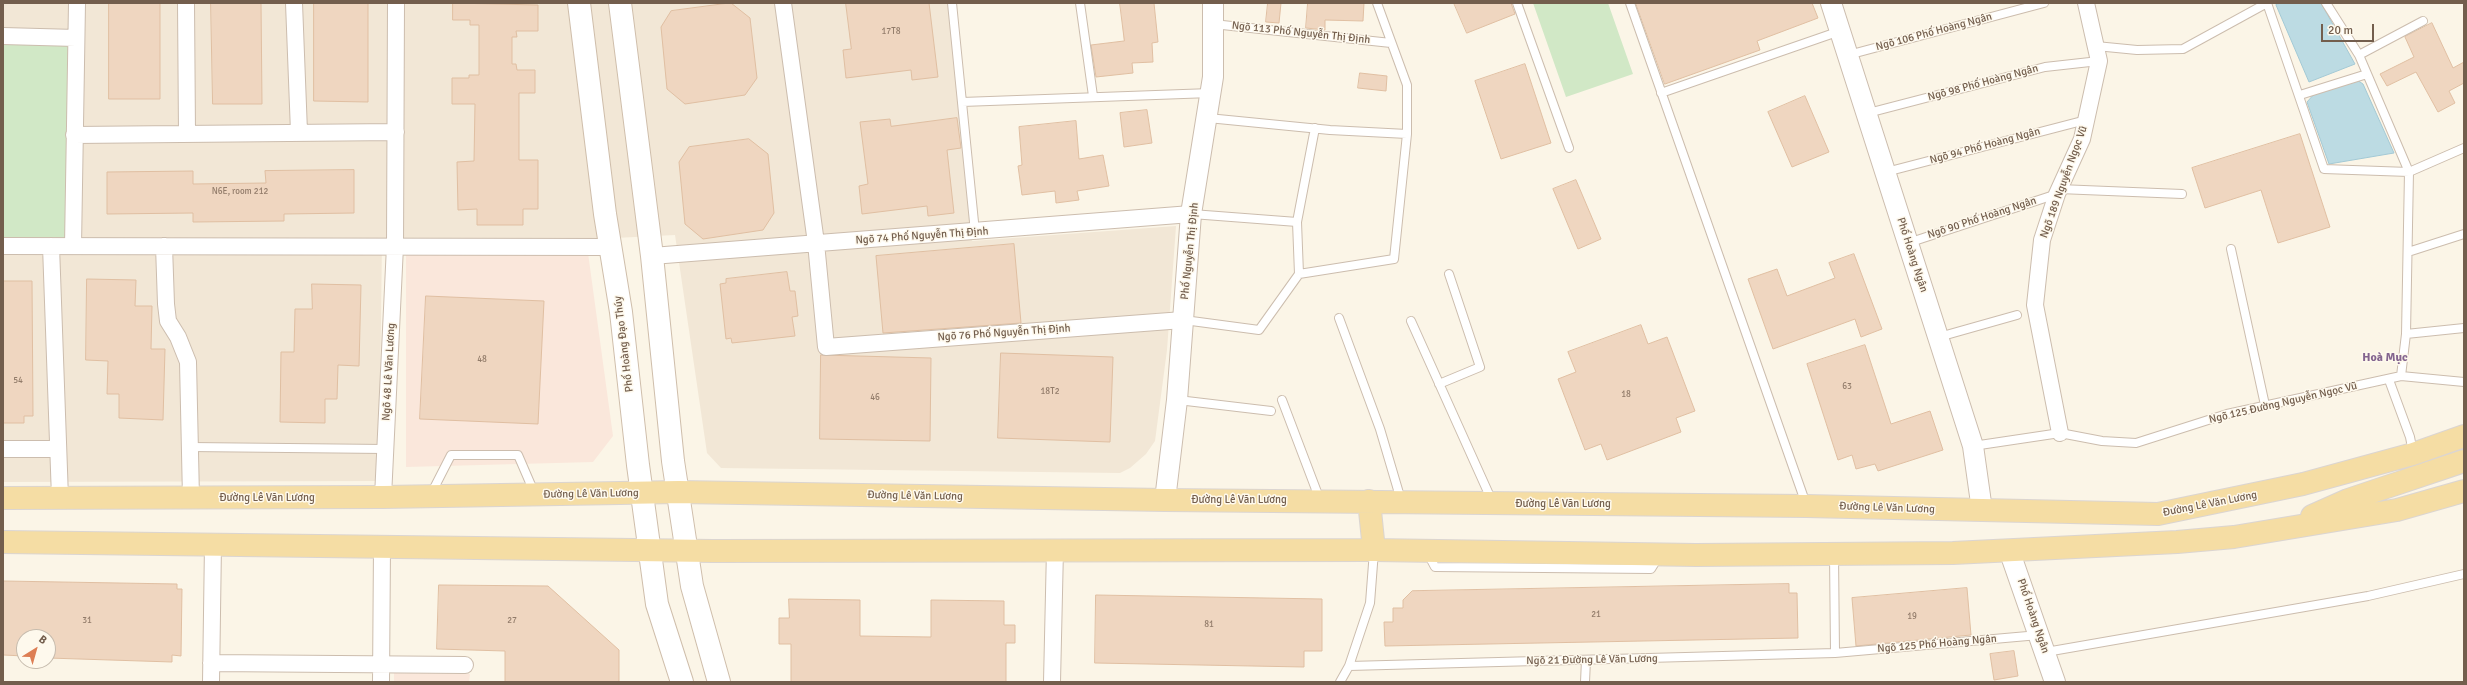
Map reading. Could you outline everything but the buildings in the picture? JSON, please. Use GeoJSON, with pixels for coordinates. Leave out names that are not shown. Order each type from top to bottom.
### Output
{"type":"FeatureCollection","features":[{"type":"Feature","properties":{"kind":"main road","name":"Phố Hoàng Đạo Thúy"},"geometry":{"type":"LineString","coordinates":[[579,3],[610,247],[621,312],[641,493],[657,604],[682,682]]}},
{"type":"Feature","properties":{"kind":"main road"},"geometry":{"type":"LineString","coordinates":[[620,3],[652,256],[673,461],[688,550],[692,586],[719,682]]}},
{"type":"Feature","properties":{"kind":"main road","name":"Đường Lê Văn Lương"},"geometry":{"type":"LineString","coordinates":[[3,498],[430,497],[679,492],[1165,500],[1806,506],[2158,514],[2273,492],[2413,454],[2464,436]]}},
{"type":"Feature","properties":{"kind":"main road"},"geometry":{"type":"LineString","coordinates":[[2284,528],[2348,500],[2464,461]]}},
{"type":"Feature","properties":{"kind":"main road"},"geometry":{"type":"LineString","coordinates":[[3,542],[688,550],[1374,550],[1659,555],[1953,553],[2177,542],[2234,537],[2397,510],[2464,491]]}},
{"type":"Feature","properties":{"kind":"main road"},"geometry":{"type":"LineString","coordinates":[[2273,492],[2348,500]]}},
{"type":"Feature","properties":{"kind":"main road"},"geometry":{"type":"LineString","coordinates":[[1369,501],[1374,550]]}},
{"type":"Feature","properties":{"kind":"street"},"geometry":{"type":"LineString","coordinates":[[72,246],[77,3]]}},
{"type":"Feature","properties":{"kind":"street"},"geometry":{"type":"LineString","coordinates":[[186,3],[187,134]]}},
{"type":"Feature","properties":{"kind":"street"},"geometry":{"type":"LineString","coordinates":[[294,3],[299,132]]}},
{"type":"Feature","properties":{"kind":"street","name":"Ngõ 48 Lê Văn Lương"},"geometry":{"type":"LineString","coordinates":[[383,497],[395,246],[396,3]]}},
{"type":"Feature","properties":{"kind":"street"},"geometry":{"type":"LineString","coordinates":[[783,3],[816,244]]}},
{"type":"Feature","properties":{"kind":"street","name":"Phố Nguyễn Thị Định"},"geometry":{"type":"LineString","coordinates":[[1165,500],[1177,400],[1191,214],[1212,93],[1213,3]]}},
{"type":"Feature","properties":{"kind":"street","name":"Phố Hoàng Ngân"},"geometry":{"type":"LineString","coordinates":[[1831,3],[1868,113],[1885,173],[1972,446],[1982,510]]}},
{"type":"Feature","properties":{"kind":"street","name":"Ngõ 189 Nguyễn Ngọc Vũ"},"geometry":{"type":"LineString","coordinates":[[2060,433],[2035,304],[2042,240],[2058,191],[2082,139],[2086,120],[2097,54],[2086,3]]}},
{"type":"Feature","properties":{"kind":"street"},"geometry":{"type":"LineString","coordinates":[[3,36],[76,38]]}},
{"type":"Feature","properties":{"kind":"street"},"geometry":{"type":"LineString","coordinates":[[74,135],[396,132]]}},
{"type":"Feature","properties":{"kind":"street","name":"Ngõ 74 Phố Nguyễn Thị Định"},"geometry":{"type":"LineString","coordinates":[[652,256],[976,232],[1191,214]]}},
{"type":"Feature","properties":{"kind":"street","name":"Ngõ 76 Phố Nguyễn Thị Định"},"geometry":{"type":"LineString","coordinates":[[816,244],[826,347],[1183,320]]}},
{"type":"Feature","properties":{"kind":"street"},"geometry":{"type":"LineString","coordinates":[[3,246],[610,247]]}},
{"type":"Feature","properties":{"kind":"street"},"geometry":{"type":"LineString","coordinates":[[51,246],[60,498]]}},
{"type":"Feature","properties":{"kind":"street"},"geometry":{"type":"LineString","coordinates":[[164,246],[168,321],[178,337],[188,362],[191,498]]}},
{"type":"Feature","properties":{"kind":"street"},"geometry":{"type":"LineString","coordinates":[[3,449],[58,449]]}},
{"type":"Feature","properties":{"kind":"street"},"geometry":{"type":"LineString","coordinates":[[211,682],[213,544]]}},
{"type":"Feature","properties":{"kind":"street"},"geometry":{"type":"LineString","coordinates":[[381,682],[382,547]]}},
{"type":"Feature","properties":{"kind":"street"},"geometry":{"type":"LineString","coordinates":[[1052,682],[1055,549]]}},
{"type":"Feature","properties":{"kind":"street","name":"Phố Hoàng Ngân"},"geometry":{"type":"LineString","coordinates":[[2009,550],[2055,682]]}},
{"type":"Feature","properties":{"kind":"street"},"geometry":{"type":"LineString","coordinates":[[211,663],[465,665]]}},
{"type":"Feature","properties":{"kind":"lane"},"geometry":{"type":"LineString","coordinates":[[952,3],[976,232]]}},
{"type":"Feature","properties":{"kind":"lane"},"geometry":{"type":"LineString","coordinates":[[1080,3],[1093,96]]}},
{"type":"Feature","properties":{"kind":"lane"},"geometry":{"type":"LineString","coordinates":[[1299,274],[1394,259],[1407,134],[1407,85],[1390,43],[1377,3]]}},
{"type":"Feature","properties":{"kind":"lane"},"geometry":{"type":"LineString","coordinates":[[1518,3],[1569,148]]}},
{"type":"Feature","properties":{"kind":"lane"},"geometry":{"type":"LineString","coordinates":[[1630,3],[1806,506]]}},
{"type":"Feature","properties":{"kind":"lane","name":"Ngõ 106 Phố Hoàng Ngân"},"geometry":{"type":"LineString","coordinates":[[1848,55],[2044,3]]}},
{"type":"Feature","properties":{"kind":"lane"},"geometry":{"type":"LineString","coordinates":[[2267,3],[2300,95],[2324,169],[2409,172],[2464,148]]}},
{"type":"Feature","properties":{"kind":"lane","name":"Ngõ 98 Phố Hoàng Ngân"},"geometry":{"type":"LineString","coordinates":[[1868,113],[2097,54],[2137,50],[2183,49],[2267,3]]}},
{"type":"Feature","properties":{"kind":"lane"},"geometry":{"type":"LineString","coordinates":[[2326,3],[2359,55],[2409,172],[2406,334],[2401,376],[2464,382]]}},
{"type":"Feature","properties":{"kind":"lane"},"geometry":{"type":"LineString","coordinates":[[2359,55],[2423,21]]}},
{"type":"Feature","properties":{"kind":"lane","name":"Ngõ 113 Phố Nguyễn Thị Định"},"geometry":{"type":"LineString","coordinates":[[1212,24],[1390,43]]}},
{"type":"Feature","properties":{"kind":"lane"},"geometry":{"type":"LineString","coordinates":[[1661,93],[1840,31]]}},
{"type":"Feature","properties":{"kind":"lane"},"geometry":{"type":"LineString","coordinates":[[2300,95],[2367,74]]}},
{"type":"Feature","properties":{"kind":"lane"},"geometry":{"type":"LineString","coordinates":[[962,102],[1093,96],[1212,93]]}},
{"type":"Feature","properties":{"kind":"lane"},"geometry":{"type":"LineString","coordinates":[[1208,118],[1330,130],[1407,134]]}},
{"type":"Feature","properties":{"kind":"lane","name":"Ngõ 94 Phố Hoàng Ngân"},"geometry":{"type":"LineString","coordinates":[[1885,173],[2086,120]]}},
{"type":"Feature","properties":{"kind":"lane"},"geometry":{"type":"LineString","coordinates":[[1183,320],[1259,330],[1299,274],[1297,222],[1315,128]]}},
{"type":"Feature","properties":{"kind":"lane"},"geometry":{"type":"LineString","coordinates":[[2058,191],[2182,194]]}},
{"type":"Feature","properties":{"kind":"lane","name":"Ngõ 90 Phố Hoàng Ngân"},"geometry":{"type":"LineString","coordinates":[[1908,243],[2058,191]]}},
{"type":"Feature","properties":{"kind":"lane"},"geometry":{"type":"LineString","coordinates":[[1191,214],[1297,222]]}},
{"type":"Feature","properties":{"kind":"lane"},"geometry":{"type":"LineString","coordinates":[[2408,252],[2464,234]]}},
{"type":"Feature","properties":{"kind":"lane"},"geometry":{"type":"LineString","coordinates":[[2231,249],[2265,405]]}},
{"type":"Feature","properties":{"kind":"lane"},"geometry":{"type":"LineString","coordinates":[[1439,384],[1480,367],[1449,274]]}},
{"type":"Feature","properties":{"kind":"lane"},"geometry":{"type":"LineString","coordinates":[[1938,338],[2016,315]]}},
{"type":"Feature","properties":{"kind":"lane"},"geometry":{"type":"LineString","coordinates":[[1339,318],[1380,429],[1402,502]]}},
{"type":"Feature","properties":{"kind":"lane"},"geometry":{"type":"LineString","coordinates":[[1411,321],[1493,504]]}},
{"type":"Feature","properties":{"kind":"lane"},"geometry":{"type":"LineString","coordinates":[[2406,334],[2464,328]]}},
{"type":"Feature","properties":{"kind":"lane","name":"Ngõ 125 Đường Nguyễn Ngọc Vũ"},"geometry":{"type":"LineString","coordinates":[[1972,446],[2060,433],[2102,441],[2136,443],[2227,414],[2329,390],[2389,380],[2401,376]]}},
{"type":"Feature","properties":{"kind":"lane"},"geometry":{"type":"LineString","coordinates":[[2389,380],[2410,437],[2413,454]]}},
{"type":"Feature","properties":{"kind":"lane"},"geometry":{"type":"LineString","coordinates":[[1177,400],[1271,411]]}},
{"type":"Feature","properties":{"kind":"lane"},"geometry":{"type":"LineString","coordinates":[[1282,400],[1321,501]]}},
{"type":"Feature","properties":{"kind":"lane"},"geometry":{"type":"LineString","coordinates":[[190,447],[385,449]]}},
{"type":"Feature","properties":{"kind":"lane"},"geometry":{"type":"LineString","coordinates":[[430,497],[451,454],[518,455],[536,495]]}},
{"type":"Feature","properties":{"kind":"lane"},"geometry":{"type":"LineString","coordinates":[[1340,682],[1349,666],[1370,603],[1374,550]]}},
{"type":"Feature","properties":{"kind":"lane"},"geometry":{"type":"LineString","coordinates":[[1834,553],[1835,654]]}},
{"type":"Feature","properties":{"kind":"lane","name":"Ngõ 125 Phố Hoàng Ngân"},"geometry":{"type":"LineString","coordinates":[[1835,654],[2042,643],[2368,596],[2464,574]]}},
{"type":"Feature","properties":{"kind":"lane","name":"Ngõ 21 Đường Lê Văn Lương"},"geometry":{"type":"LineString","coordinates":[[1349,666],[1835,654]]}},
{"type":"Feature","properties":{"kind":"lane"},"geometry":{"type":"LineString","coordinates":[[1585,682],[1586,660]]}},
{"type":"Feature","properties":{"kind":"shaded area"},"geometry":{"type":"Polygon","coordinates":[[[3,3],[948,3],[972,241],[1176,226],[1167,350],[1155,441],[1146,454],[1130,468],[1120,473],[721,468],[707,453],[675,235],[575,240],[382,240],[379,481],[3,482],[3,3]]]}},
{"type":"Feature","properties":{"kind":"shaded area"},"geometry":{"type":"Polygon","coordinates":[[[588,253],[613,436],[593,462],[406,467],[406,254],[588,253]]]}},
{"type":"Feature","properties":{"kind":"shaded area"},"geometry":{"type":"Polygon","coordinates":[[[394,673],[470,674],[469,682],[394,682],[394,673]]]}},
{"type":"Feature","properties":{"kind":"green space"},"geometry":{"type":"Polygon","coordinates":[[[1533,3],[1608,3],[1633,74],[1566,97],[1533,3]]]}},
{"type":"Feature","properties":{"kind":"green space"},"geometry":{"type":"Polygon","coordinates":[[[3,36],[76,38],[73,246],[3,246],[3,36]]]}},
{"type":"Feature","properties":{"kind":"water"},"geometry":{"type":"Polygon","coordinates":[[[2281,3],[2321,3],[2355,64],[2309,82],[2276,5],[2281,3]]]}},
{"type":"Feature","properties":{"kind":"water"},"geometry":{"type":"Polygon","coordinates":[[[2357,80],[2363,84],[2394,153],[2329,164],[2307,102],[2315,93],[2357,80]]]}},
{"type":"Feature","properties":{"kind":"district","name":"Hoà Mục"},"geometry":{"type":"Point","coordinates":[2385,358]}}]}
